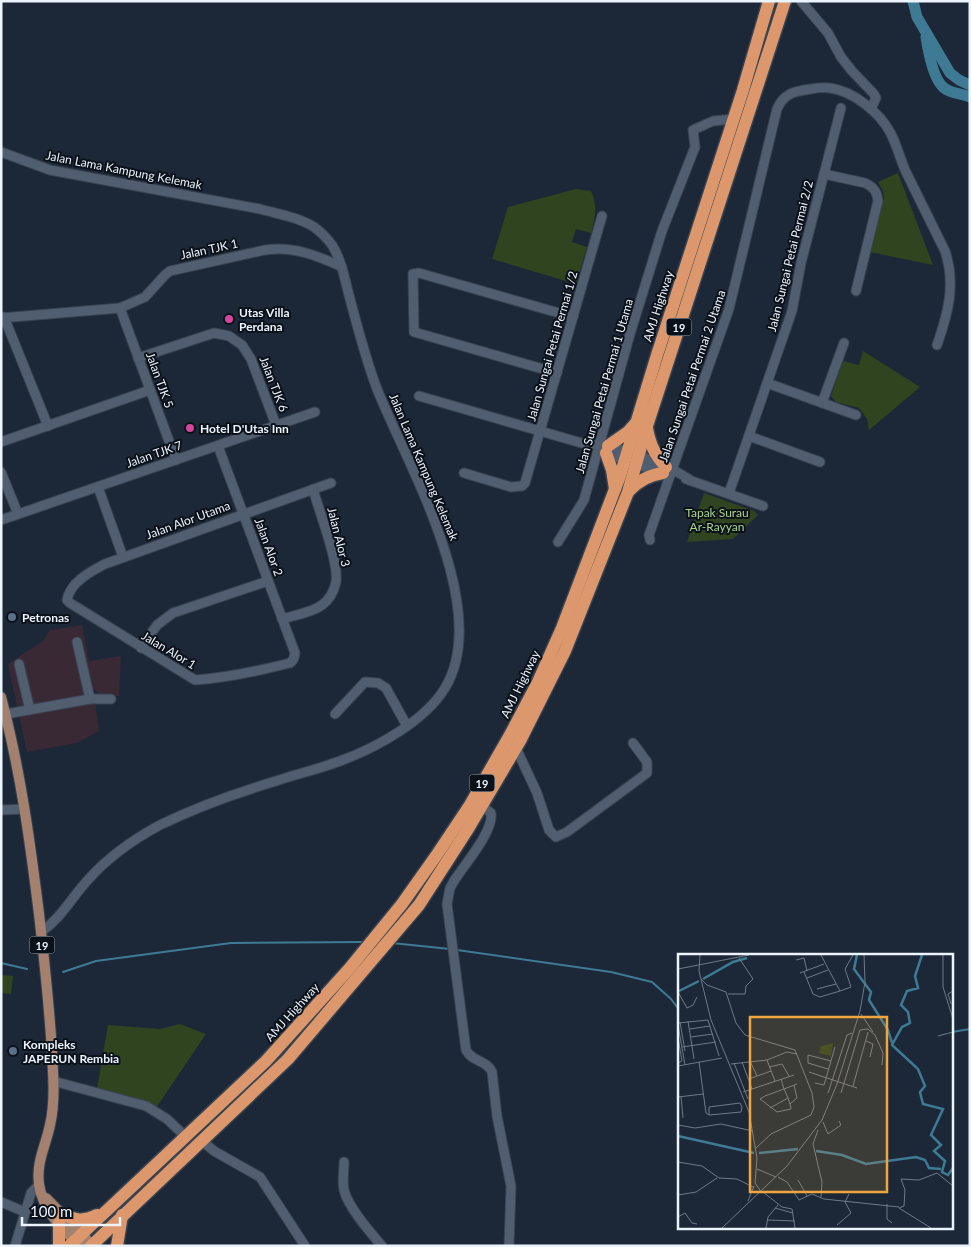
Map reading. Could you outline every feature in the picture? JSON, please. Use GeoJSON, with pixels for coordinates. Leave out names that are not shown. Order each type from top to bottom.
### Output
{"type":"FeatureCollection","features":[{"type":"Feature","properties":{"kind":"highway","name":"AMJ Highway"},"geometry":{"type":"LineString","coordinates":[[83,1243],[108,1208],[266,1061],[389,931],[419,905],[482,806],[516,748],[574,632],[632,458],[769,1]]}},
{"type":"Feature","properties":{"kind":"highway","name":"AMJ Highway"},"geometry":{"type":"LineString","coordinates":[[642,424],[785,1]]}},
{"type":"Feature","properties":{"kind":"highway"},"geometry":{"type":"LineString","coordinates":[[642,424],[657,458],[668,472],[644,479],[621,492],[603,449],[642,424]]}},
{"type":"Feature","properties":{"kind":"highway","name":"AMJ Highway"},"geometry":{"type":"LineString","coordinates":[[389,931],[470,804],[510,735],[538,682],[621,492]]}},
{"type":"Feature","properties":{"kind":"highway","name":"AMJ Highway"},"geometry":{"type":"LineString","coordinates":[[83,1243],[122,1215],[288,1059],[374,948]]}},
{"type":"Feature","properties":{"kind":"highway"},"geometry":{"type":"LineString","coordinates":[[59,1246],[60,1219],[86,1220],[108,1208]]}},
{"type":"Feature","properties":{"kind":"highway"},"geometry":{"type":"LineString","coordinates":[[118,1246],[122,1215]]}},
{"type":"Feature","properties":{"kind":"main road","name":"19"},"geometry":{"type":"LineString","coordinates":[[1,697],[6,714],[24,810],[48,998],[53,1081],[51,1124],[39,1165],[40,1189]]}},
{"type":"Feature","properties":{"kind":"main road"},"geometry":{"type":"LineString","coordinates":[[40,1189],[46,1207],[83,1243]]}},
{"type":"Feature","properties":{"kind":"street"},"geometry":{"type":"LineString","coordinates":[[801,1],[828,33],[841,57],[874,94],[876,98],[871,109],[890,131],[902,162],[945,251],[950,284],[949,304],[946,322],[937,346]]}},
{"type":"Feature","properties":{"kind":"street","name":"Jalan Sungai Petai Permai 2 Utama"},"geometry":{"type":"LineString","coordinates":[[650,540],[649,535],[668,472],[729,308],[780,102],[784,96],[790,93],[828,87],[856,99],[871,109]]}},
{"type":"Feature","properties":{"kind":"street","name":"Jalan Sungai Petai Permai 2/2"},"geometry":{"type":"LineString","coordinates":[[729,494],[792,311],[801,263],[841,108]]}},
{"type":"Feature","properties":{"kind":"street","name":"Jalan Sungai Petai Permai 1 Utama"},"geometry":{"type":"LineString","coordinates":[[558,542],[584,500],[603,449],[630,334],[662,231],[695,147],[693,130],[713,121],[733,119]]}},
{"type":"Feature","properties":{"kind":"street","name":"Jalan Lama Kampung Kelemak"},"geometry":{"type":"LineString","coordinates":[[1,152],[50,170],[260,209],[293,218],[324,235],[331,244],[342,266],[368,364],[443,543],[456,598],[458,641],[451,677],[436,701],[407,726],[388,738],[342,761],[228,796],[147,832],[121,850],[99,869],[55,921],[41,932]]}},
{"type":"Feature","properties":{"kind":"street"},"geometry":{"type":"LineString","coordinates":[[824,174],[865,183],[871,186],[877,195],[878,201],[856,291]]}},
{"type":"Feature","properties":{"kind":"street","name":"Jalan Sungai Petai Permai 1/2"},"geometry":{"type":"LineString","coordinates":[[464,473],[511,487],[522,486],[525,483],[602,216]]}},
{"type":"Feature","properties":{"kind":"street","name":"Jalan TJK 1"},"geometry":{"type":"LineString","coordinates":[[3,318],[120,308],[145,296],[170,271],[265,250],[292,249],[342,266]]}},
{"type":"Feature","properties":{"kind":"street"},"geometry":{"type":"LineString","coordinates":[[557,373],[414,332],[413,274],[419,273],[573,318]]}},
{"type":"Feature","properties":{"kind":"street","name":"Jalan TJK 5"},"geometry":{"type":"LineString","coordinates":[[120,308],[176,460]]}},
{"type":"Feature","properties":{"kind":"street"},"geometry":{"type":"LineString","coordinates":[[3,318],[48,426]]}},
{"type":"Feature","properties":{"kind":"street","name":"Jalan TJK 6"},"geometry":{"type":"LineString","coordinates":[[138,358],[214,333],[229,336],[242,345],[251,359],[276,426]]}},
{"type":"Feature","properties":{"kind":"street"},"geometry":{"type":"LineString","coordinates":[[822,403],[844,343]]}},
{"type":"Feature","properties":{"kind":"street"},"geometry":{"type":"LineString","coordinates":[[767,384],[856,415]]}},
{"type":"Feature","properties":{"kind":"street"},"geometry":{"type":"LineString","coordinates":[[1,442],[150,390]]}},
{"type":"Feature","properties":{"kind":"street"},"geometry":{"type":"LineString","coordinates":[[419,396],[632,458],[763,506]]}},
{"type":"Feature","properties":{"kind":"street","name":"Jalan TJK 7"},"geometry":{"type":"LineString","coordinates":[[1,520],[315,412]]}},
{"type":"Feature","properties":{"kind":"street"},"geometry":{"type":"LineString","coordinates":[[749,436],[820,462]]}},
{"type":"Feature","properties":{"kind":"street","name":"Jalan Alor 2"},"geometry":{"type":"LineString","coordinates":[[218,446],[282,619],[294,657]]}},
{"type":"Feature","properties":{"kind":"street"},"geometry":{"type":"LineString","coordinates":[[1,472],[18,514]]}},
{"type":"Feature","properties":{"kind":"street","name":"Jalan Alor Utama"},"geometry":{"type":"LineString","coordinates":[[67,600],[70,589],[87,574],[105,564],[331,483]]}},
{"type":"Feature","properties":{"kind":"street"},"geometry":{"type":"LineString","coordinates":[[98,487],[123,557]]}},
{"type":"Feature","properties":{"kind":"street","name":"Jalan Alor 3"},"geometry":{"type":"LineString","coordinates":[[282,619],[316,609],[323,604],[334,590],[336,582],[335,564],[313,489]]}},
{"type":"Feature","properties":{"kind":"street"},"geometry":{"type":"LineString","coordinates":[[141,648],[157,625],[173,613],[268,581]]}},
{"type":"Feature","properties":{"kind":"street","name":"Jalan Alor 1"},"geometry":{"type":"LineString","coordinates":[[67,600],[195,680],[265,669],[290,663],[294,657]]}},
{"type":"Feature","properties":{"kind":"street"},"geometry":{"type":"LineString","coordinates":[[77,642],[90,699]]}},
{"type":"Feature","properties":{"kind":"street"},"geometry":{"type":"LineString","coordinates":[[20,664],[30,710]]}},
{"type":"Feature","properties":{"kind":"street"},"geometry":{"type":"LineString","coordinates":[[335,714],[365,682],[378,683],[386,688],[407,726]]}},
{"type":"Feature","properties":{"kind":"street"},"geometry":{"type":"LineString","coordinates":[[6,714],[90,699],[111,699]]}},
{"type":"Feature","properties":{"kind":"street"},"geometry":{"type":"LineString","coordinates":[[516,748],[538,793],[549,830],[556,837],[567,832],[647,773],[647,762],[633,743]]}},
{"type":"Feature","properties":{"kind":"street"},"geometry":{"type":"LineString","coordinates":[[482,806],[490,813],[491,823],[454,880],[448,895],[447,904],[466,1050],[468,1055],[490,1067],[492,1072],[497,1116],[511,1186],[509,1246]]}},
{"type":"Feature","properties":{"kind":"street"},"geometry":{"type":"LineString","coordinates":[[1,810],[24,810]]}},
{"type":"Feature","properties":{"kind":"street"},"geometry":{"type":"LineString","coordinates":[[53,1081],[146,1106],[167,1119],[186,1137]]}},
{"type":"Feature","properties":{"kind":"street"},"geometry":{"type":"LineString","coordinates":[[202,1140],[214,1151],[260,1177],[305,1246]]}},
{"type":"Feature","properties":{"kind":"street"},"geometry":{"type":"LineString","coordinates":[[344,1162],[343,1181],[346,1198],[361,1221],[382,1246]]}},
{"type":"Feature","properties":{"kind":"street"},"geometry":{"type":"LineString","coordinates":[[15,1246],[30,1193],[40,1189]]}},
{"type":"Feature","properties":{"kind":"street"},"geometry":{"type":"LineString","coordinates":[[1,1202],[25,1212]]}},
{"type":"Feature","properties":{"kind":"shaded area"},"geometry":{"type":"Polygon","coordinates":[[[82,625],[89,661],[121,656],[119,696],[102,695],[94,689],[92,677],[99,731],[77,743],[27,752],[8,664],[43,641],[50,630],[82,625]]]}},
{"type":"Feature","properties":{"kind":"green space"},"geometry":{"type":"Polygon","coordinates":[[[898,173],[933,265],[870,252],[884,198],[883,191],[878,182],[898,173]]]}},
{"type":"Feature","properties":{"kind":"green space"},"geometry":{"type":"Polygon","coordinates":[[[576,189],[591,191],[595,206],[595,217],[591,233],[576,229],[572,242],[587,247],[576,284],[492,259],[508,207],[576,189]]]}},
{"type":"Feature","properties":{"kind":"green space"},"geometry":{"type":"Polygon","coordinates":[[[863,351],[920,387],[869,430],[867,419],[859,408],[836,402],[831,396],[843,361],[859,365],[863,351]]]}},
{"type":"Feature","properties":{"kind":"green space","name":"Tapak Surau Ar-Rayyan"},"geometry":{"type":"Polygon","coordinates":[[[704,493],[754,511],[758,515],[733,539],[687,542],[704,493]]]}},
{"type":"Feature","properties":{"kind":"green space"},"geometry":{"type":"Polygon","coordinates":[[[1,975],[13,976],[11,994],[1,993],[1,975]]]}},
{"type":"Feature","properties":{"kind":"green space"},"geometry":{"type":"Polygon","coordinates":[[[180,1024],[206,1034],[156,1108],[97,1089],[108,1025],[160,1029],[180,1024]]]}},
{"type":"Feature","properties":{"kind":"waterway"},"geometry":{"type":"LineString","coordinates":[[913,1],[917,17],[950,73],[970,85]]}},
{"type":"Feature","properties":{"kind":"waterway"},"geometry":{"type":"LineString","coordinates":[[926,37],[931,64],[939,83],[949,91],[970,97]]}},
{"type":"Feature","properties":{"kind":"waterway"},"geometry":{"type":"LineString","coordinates":[[63,972],[96,961],[231,943],[365,942]]}},
{"type":"Feature","properties":{"kind":"waterway"},"geometry":{"type":"LineString","coordinates":[[392,943],[450,949]]}},
{"type":"Feature","properties":{"kind":"waterway"},"geometry":{"type":"LineString","coordinates":[[457,950],[611,972],[652,982],[671,999],[678,1008]]}},
{"type":"Feature","properties":{"kind":"waterway"},"geometry":{"type":"LineString","coordinates":[[1,963],[27,969]]}},
{"type":"Feature","properties":{"kind":"waterway"},"geometry":{"type":"LineString","coordinates":[[954,1032],[970,1029]]}},
{"type":"Feature","properties":{"kind":"place","name":"Utas Villa Perdana"},"geometry":{"type":"Point","coordinates":[229,319]}},
{"type":"Feature","properties":{"kind":"place","name":"Hotel D'Utas Inn"},"geometry":{"type":"Point","coordinates":[190,428]}},
{"type":"Feature","properties":{"kind":"place","name":"Petronas"},"geometry":{"type":"Point","coordinates":[12,617]}},
{"type":"Feature","properties":{"kind":"place","name":"Kompleks JAPERUN Rembia"},"geometry":{"type":"Point","coordinates":[13,1051]}}]}
